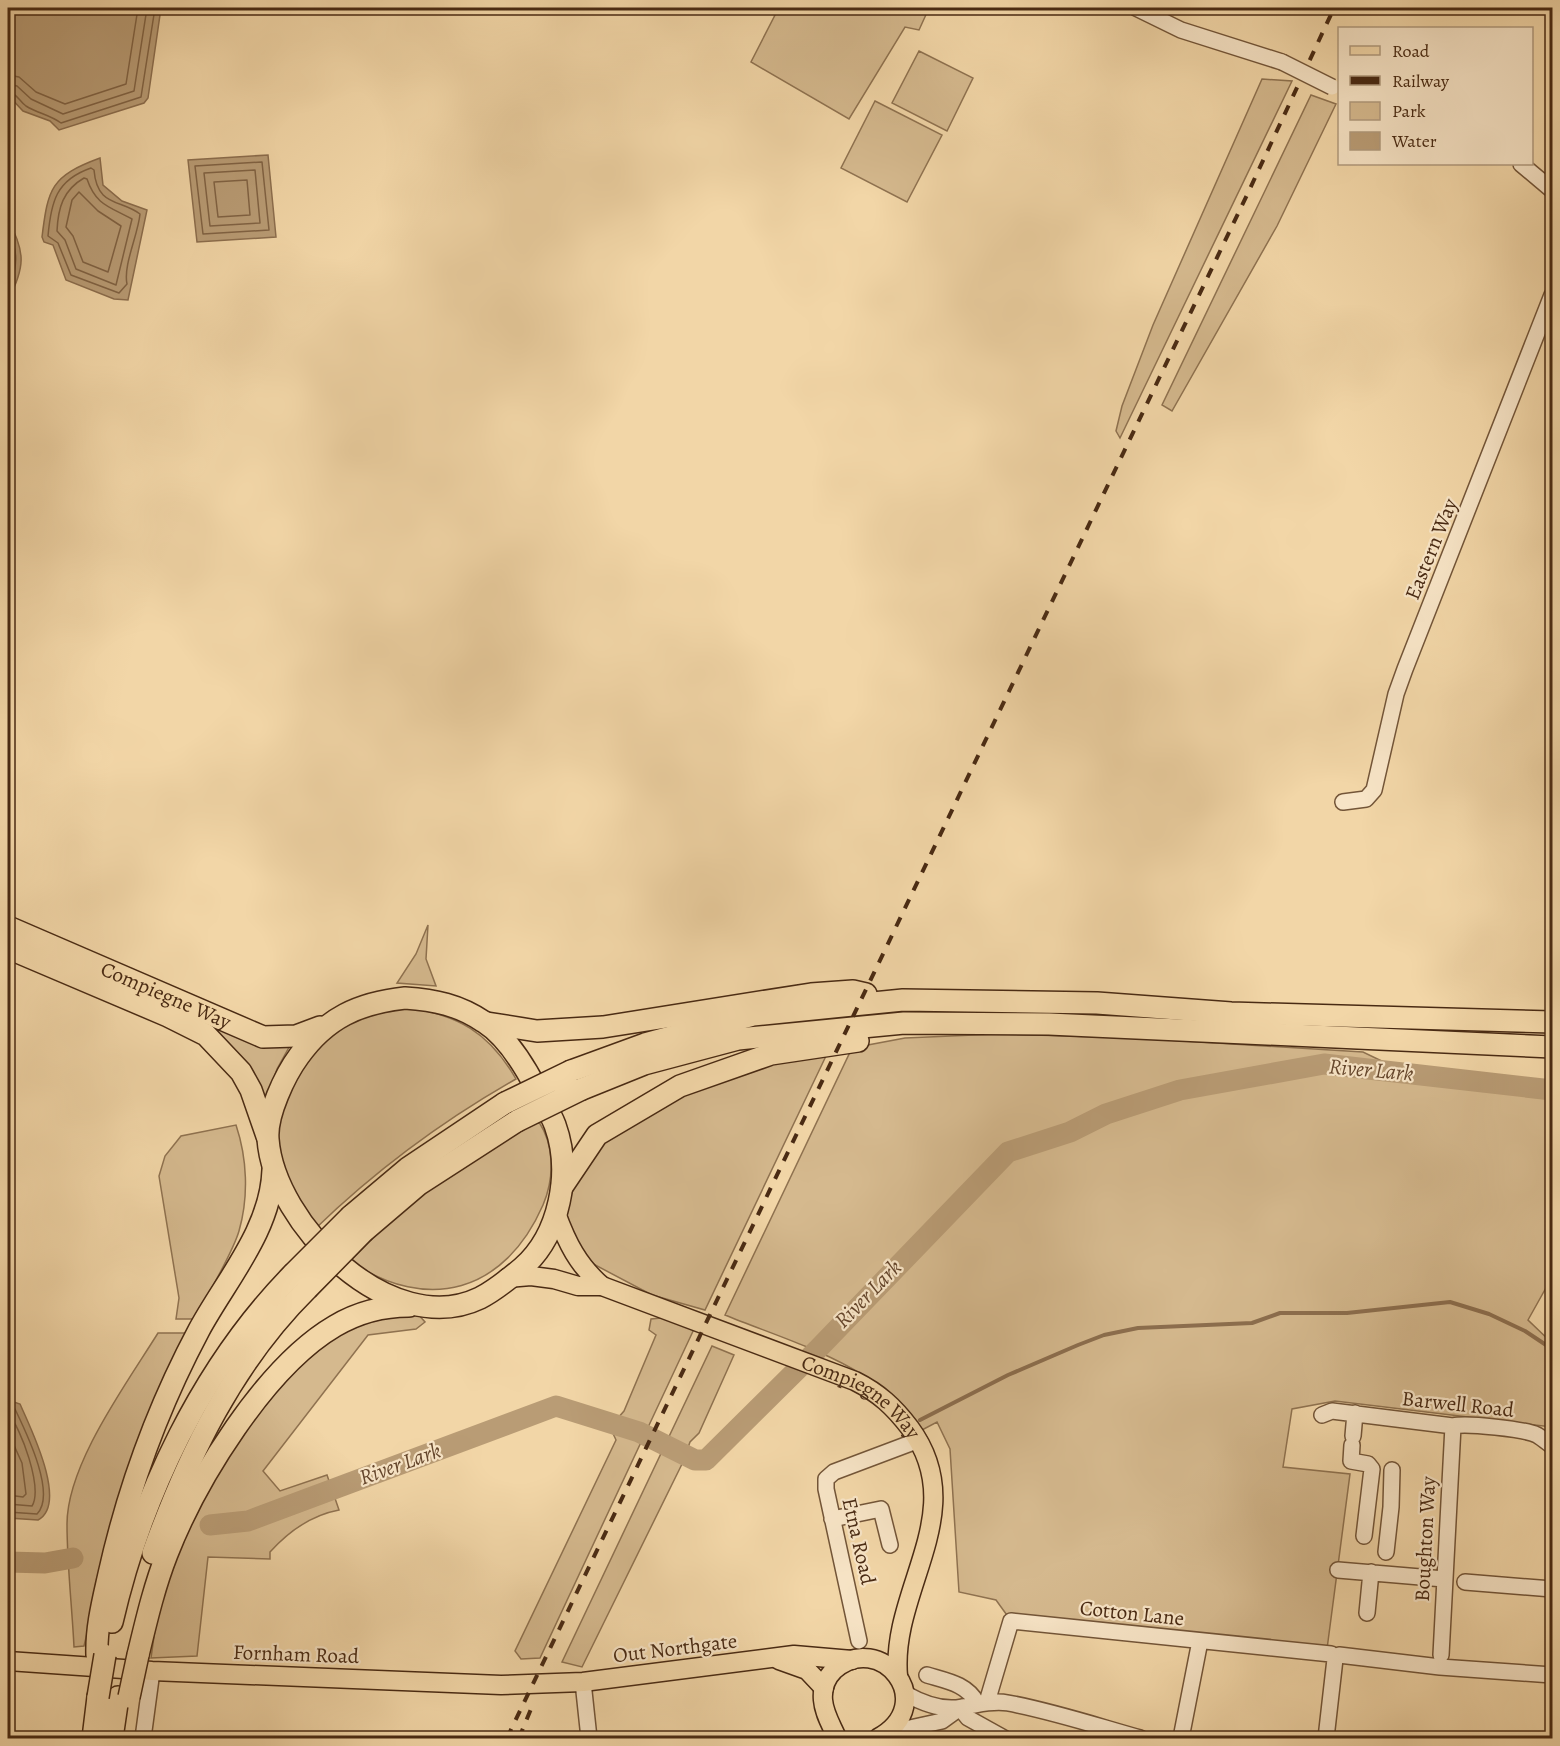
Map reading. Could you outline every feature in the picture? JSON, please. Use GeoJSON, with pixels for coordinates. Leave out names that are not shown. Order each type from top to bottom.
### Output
{"type":"FeatureCollection","features":[{"type":"Feature","properties":{"kind":"highway","name":"Compiegne Way"},"geometry":{"type":"LineString","coordinates":[[8,927],[263,1037],[296,1036],[329,1023]]}},
{"type":"Feature","properties":{"kind":"highway","name":"Compiegne Way"},"geometry":{"type":"LineString","coordinates":[[8,948],[168,1016],[206,1035],[242,1072],[251,1090],[267,1136],[273,1167]]}},
{"type":"Feature","properties":{"kind":"highway"},"geometry":{"type":"LineString","coordinates":[[267,1136],[276,1102],[286,1077],[304,1049],[329,1023],[346,1012],[369,1003],[405,998],[443,1002],[487,1023],[537,1031],[603,1027],[811,994],[853,991],[903,1000]]}},
{"type":"Feature","properties":{"kind":"highway"},"geometry":{"type":"LineString","coordinates":[[357,1223],[577,1080],[645,1044],[753,1015],[903,1000],[1097,1003],[1232,1013],[1552,1022]]}},
{"type":"Feature","properties":{"kind":"highway"},"geometry":{"type":"LineString","coordinates":[[93,1738],[111,1693],[132,1655],[180,1522],[213,1462],[257,1401],[283,1370],[334,1326],[357,1315],[379,1309],[460,1304],[480,1298],[536,1252],[547,1236],[556,1214],[561,1190],[562,1160],[555,1124],[528,1073],[487,1023]]}},
{"type":"Feature","properties":{"kind":"highway"},"geometry":{"type":"LineString","coordinates":[[132,1655],[149,1563],[190,1460],[212,1417],[281,1315],[300,1282],[408,1168],[505,1103],[577,1080],[738,1039],[904,1023],[1049,1024],[1552,1047]]}},
{"type":"Feature","properties":{"kind":"highway"},"geometry":{"type":"LineString","coordinates":[[561,1190],[597,1135],[680,1086],[771,1054],[950,1025]]}},
{"type":"Feature","properties":{"kind":"highway"},"geometry":{"type":"LineString","coordinates":[[273,1167],[281,1189],[300,1221],[343,1267],[382,1293],[425,1305]]}},
{"type":"Feature","properties":{"kind":"highway"},"geometry":{"type":"LineString","coordinates":[[113,1734],[111,1693],[97,1638],[105,1594],[133,1483],[157,1420],[199,1331],[264,1218],[272,1186],[273,1167]]}},
{"type":"Feature","properties":{"kind":"highway"},"geometry":{"type":"LineString","coordinates":[[101,1655],[130,1558],[172,1454],[225,1359],[267,1301],[300,1282]]}},
{"type":"Feature","properties":{"kind":"main road","name":"Compiegne Way"},"geometry":{"type":"LineString","coordinates":[[556,1214],[568,1245],[586,1272],[602,1286]]}},
{"type":"Feature","properties":{"kind":"main road","name":"Compiegne Way"},"geometry":{"type":"LineString","coordinates":[[507,1278],[531,1276],[554,1279],[578,1286],[602,1286],[822,1368],[878,1393],[898,1412],[919,1440],[930,1464],[936,1496],[931,1528],[898,1640],[898,1676]]}},
{"type":"Feature","properties":{"kind":"main road"},"geometry":{"type":"LineString","coordinates":[[850,1738],[835,1734],[826,1714],[824,1688],[831,1673],[858,1653],[879,1653],[898,1640]]}},
{"type":"Feature","properties":{"kind":"main road"},"geometry":{"type":"LineString","coordinates":[[858,1653],[885,1664],[898,1676],[906,1694],[902,1716],[883,1736]]}},
{"type":"Feature","properties":{"kind":"main road","name":"Out Northgate"},"geometry":{"type":"LineString","coordinates":[[583,1682],[794,1654],[858,1653]]}},
{"type":"Feature","properties":{"kind":"main road"},"geometry":{"type":"LineString","coordinates":[[773,1658],[807,1670],[824,1688]]}},
{"type":"Feature","properties":{"kind":"main road","name":"Fornham Road"},"geometry":{"type":"LineString","coordinates":[[8,1661],[152,1671],[474,1685],[583,1682]]}},
{"type":"Feature","properties":{"kind":"street"},"geometry":{"type":"LineString","coordinates":[[1136,8],[1181,30],[1282,62],[1336,88]]}},
{"type":"Feature","properties":{"kind":"street"},"geometry":{"type":"LineString","coordinates":[[1522,165],[1552,190]]}},
{"type":"Feature","properties":{"kind":"street","name":"Eastern Way"},"geometry":{"type":"LineString","coordinates":[[1343,802],[1366,799],[1374,790],[1396,694],[1552,295]]}},
{"type":"Feature","properties":{"kind":"street","name":"Barwell Road"},"geometry":{"type":"LineString","coordinates":[[1322,1414],[1332,1411],[1453,1426],[1463,1424],[1536,1435],[1552,1446]]}},
{"type":"Feature","properties":{"kind":"street"},"geometry":{"type":"LineString","coordinates":[[1355,1413],[1351,1461],[1368,1464],[1372,1468],[1364,1536]]}},
{"type":"Feature","properties":{"kind":"street","name":"Boughton Way"},"geometry":{"type":"LineString","coordinates":[[1441,1655],[1453,1426]]}},
{"type":"Feature","properties":{"kind":"street","name":"Etna Road"},"geometry":{"type":"LineString","coordinates":[[858,1653],[826,1489],[826,1479],[834,1472],[919,1440]]}},
{"type":"Feature","properties":{"kind":"street"},"geometry":{"type":"LineString","coordinates":[[1366,1613],[1381,1565],[1391,1507],[1392,1470]]}},
{"type":"Feature","properties":{"kind":"street"},"geometry":{"type":"LineString","coordinates":[[832,1519],[887,1506],[890,1545]]}},
{"type":"Feature","properties":{"kind":"street"},"geometry":{"type":"LineString","coordinates":[[1338,1570],[1381,1565],[1444,1579]]}},
{"type":"Feature","properties":{"kind":"street"},"geometry":{"type":"LineString","coordinates":[[1465,1582],[1552,1589]]}},
{"type":"Feature","properties":{"kind":"street","name":"Cotton Lane"},"geometry":{"type":"LineString","coordinates":[[982,1703],[1011,1620],[1440,1667],[1552,1675]]}},
{"type":"Feature","properties":{"kind":"street"},"geometry":{"type":"LineString","coordinates":[[1181,1738],[1200,1641]]}},
{"type":"Feature","properties":{"kind":"street"},"geometry":{"type":"LineString","coordinates":[[1326,1738],[1336,1655]]}},
{"type":"Feature","properties":{"kind":"street"},"geometry":{"type":"LineString","coordinates":[[143,1738],[152,1671]]}},
{"type":"Feature","properties":{"kind":"street"},"geometry":{"type":"LineString","coordinates":[[927,1675],[964,1688],[982,1703]]}},
{"type":"Feature","properties":{"kind":"street"},"geometry":{"type":"LineString","coordinates":[[583,1682],[589,1738]]}},
{"type":"Feature","properties":{"kind":"street"},"geometry":{"type":"LineString","coordinates":[[906,1694],[924,1704],[960,1708],[982,1703],[1004,1702],[1134,1738]]}},
{"type":"Feature","properties":{"kind":"street"},"geometry":{"type":"LineString","coordinates":[[883,1736],[942,1721],[960,1708]]}},
{"type":"Feature","properties":{"kind":"street"},"geometry":{"type":"LineString","coordinates":[[960,1708],[968,1718],[1004,1738]]}},
{"type":"Feature","properties":{"kind":"green space"},"geometry":{"type":"Polygon","coordinates":[[[762,8],[929,8],[919,30],[905,27],[849,119],[751,62],[775,15],[762,8]]]}},
{"type":"Feature","properties":{"kind":"green space"},"geometry":{"type":"Polygon","coordinates":[[[919,51],[973,78],[947,131],[892,103],[919,51]]]}},
{"type":"Feature","properties":{"kind":"green space"},"geometry":{"type":"Polygon","coordinates":[[[1262,79],[1292,81],[1120,438],[1116,431],[1122,406],[1153,325],[1262,79]]]}},
{"type":"Feature","properties":{"kind":"green space"},"geometry":{"type":"Polygon","coordinates":[[[1311,95],[1336,104],[1277,226],[1172,411],[1162,405],[1311,95]]]}},
{"type":"Feature","properties":{"kind":"green space"},"geometry":{"type":"Polygon","coordinates":[[[875,101],[942,135],[907,202],[841,168],[875,101]]]}},
{"type":"Feature","properties":{"kind":"green space"},"geometry":{"type":"Polygon","coordinates":[[[428,925],[426,959],[436,986],[397,983],[416,954],[428,925]]]}},
{"type":"Feature","properties":{"kind":"green space"},"geometry":{"type":"Polygon","coordinates":[[[406,1007],[441,1015],[470,1028],[495,1049],[516,1079],[436,1129],[386,1167],[315,1229],[275,1153],[285,1082],[346,1020],[406,1007]]]}},
{"type":"Feature","properties":{"kind":"green space"},"geometry":{"type":"Polygon","coordinates":[[[191,1014],[293,1040],[277,1069],[264,1106],[235,1054],[218,1035],[191,1014]]]}},
{"type":"Feature","properties":{"kind":"green space"},"geometry":{"type":"Polygon","coordinates":[[[997,1034],[1136,1038],[1363,1052],[1392,1066],[1552,1084],[1552,1277],[1528,1320],[1552,1343],[1552,1427],[1335,1401],[1292,1409],[1283,1467],[1350,1474],[1327,1649],[1009,1618],[996,1600],[959,1592],[950,1449],[937,1422],[922,1430],[904,1408],[859,1372],[806,1347],[725,1315],[852,1048],[905,1038],[997,1034]]]}},
{"type":"Feature","properties":{"kind":"green space"},"geometry":{"type":"Polygon","coordinates":[[[826,1056],[705,1310],[652,1295],[582,1258],[565,1215],[574,1186],[607,1137],[688,1090],[778,1060],[826,1056]]]}},
{"type":"Feature","properties":{"kind":"green space"},"geometry":{"type":"Polygon","coordinates":[[[539,1122],[548,1141],[550,1152],[551,1174],[547,1195],[527,1235],[508,1258],[486,1275],[462,1286],[435,1290],[408,1287],[379,1277],[350,1261],[370,1240],[437,1181],[486,1148],[539,1122]]]}},
{"type":"Feature","properties":{"kind":"green space"},"geometry":{"type":"Polygon","coordinates":[[[236,1125],[243,1151],[245,1191],[242,1218],[236,1241],[195,1319],[176,1319],[179,1298],[159,1176],[165,1156],[181,1136],[236,1125]]]}},
{"type":"Feature","properties":{"kind":"green space"},"geometry":{"type":"Polygon","coordinates":[[[417,1313],[425,1322],[416,1329],[368,1335],[263,1471],[280,1491],[327,1475],[339,1510],[310,1520],[293,1531],[270,1552],[270,1559],[208,1557],[197,1656],[151,1658],[157,1615],[169,1571],[196,1504],[269,1395],[345,1326],[417,1313]]]}},
{"type":"Feature","properties":{"kind":"green space"},"geometry":{"type":"Polygon","coordinates":[[[671,1317],[695,1327],[540,1658],[521,1659],[515,1651],[616,1440],[610,1427],[624,1411],[656,1335],[649,1330],[651,1319],[671,1317]]]}},
{"type":"Feature","properties":{"kind":"green space"},"geometry":{"type":"Polygon","coordinates":[[[158,1333],[187,1333],[161,1384],[122,1486],[84,1646],[74,1647],[67,1539],[70,1501],[77,1476],[101,1425],[158,1333]]]}},
{"type":"Feature","properties":{"kind":"green space"},"geometry":{"type":"Polygon","coordinates":[[[712,1346],[734,1355],[699,1433],[690,1442],[683,1462],[582,1667],[562,1662],[712,1346]]]}},
{"type":"Feature","properties":{"kind":"water"},"geometry":{"type":"Polygon","coordinates":[[[8,8],[161,8],[148,98],[144,103],[59,130],[50,121],[23,111],[8,95],[8,8]]]}},
{"type":"Feature","properties":{"kind":"water"},"geometry":{"type":"Polygon","coordinates":[[[268,155],[276,237],[197,242],[188,160],[268,155]]]}},
{"type":"Feature","properties":{"kind":"water"},"geometry":{"type":"Polygon","coordinates":[[[100,158],[103,185],[122,201],[147,210],[128,300],[114,299],[66,280],[53,245],[44,242],[42,237],[50,195],[55,186],[71,171],[100,158]]]}},
{"type":"Feature","properties":{"kind":"water"},"geometry":{"type":"Polygon","coordinates":[[[8,220],[18,242],[21,260],[18,278],[8,300],[8,220]]]}},
{"type":"Feature","properties":{"kind":"water"},"geometry":{"type":"Polygon","coordinates":[[[8,1400],[20,1404],[44,1464],[50,1498],[46,1511],[38,1520],[8,1518],[8,1400]]]}},
{"type":"Feature","properties":{"kind":"waterway","name":"River Lark"},"geometry":{"type":"LineString","coordinates":[[210,1525],[248,1521],[556,1406],[639,1432],[695,1460],[706,1460],[817,1350],[1008,1152],[1070,1132],[1106,1114],[1180,1090],[1324,1064],[1552,1090]]}},
{"type":"Feature","properties":{"kind":"waterway"},"geometry":{"type":"LineString","coordinates":[[920,1420],[1008,1375],[1078,1345],[1104,1335],[1138,1328],[1252,1323],[1280,1313],[1347,1313],[1450,1302],[1489,1314],[1525,1331],[1552,1349]]}},
{"type":"Feature","properties":{"kind":"waterway"},"geometry":{"type":"LineString","coordinates":[[8,1562],[45,1563],[73,1558]]}},
{"type":"Feature","properties":{"kind":"railway"},"geometry":{"type":"LineString","coordinates":[[507,1738],[1247,195],[1334,8]]}},
{"type":"Feature","properties":{"kind":"railway"},"geometry":{"type":"LineString","coordinates":[[519,1738],[531,1709]]}}]}
